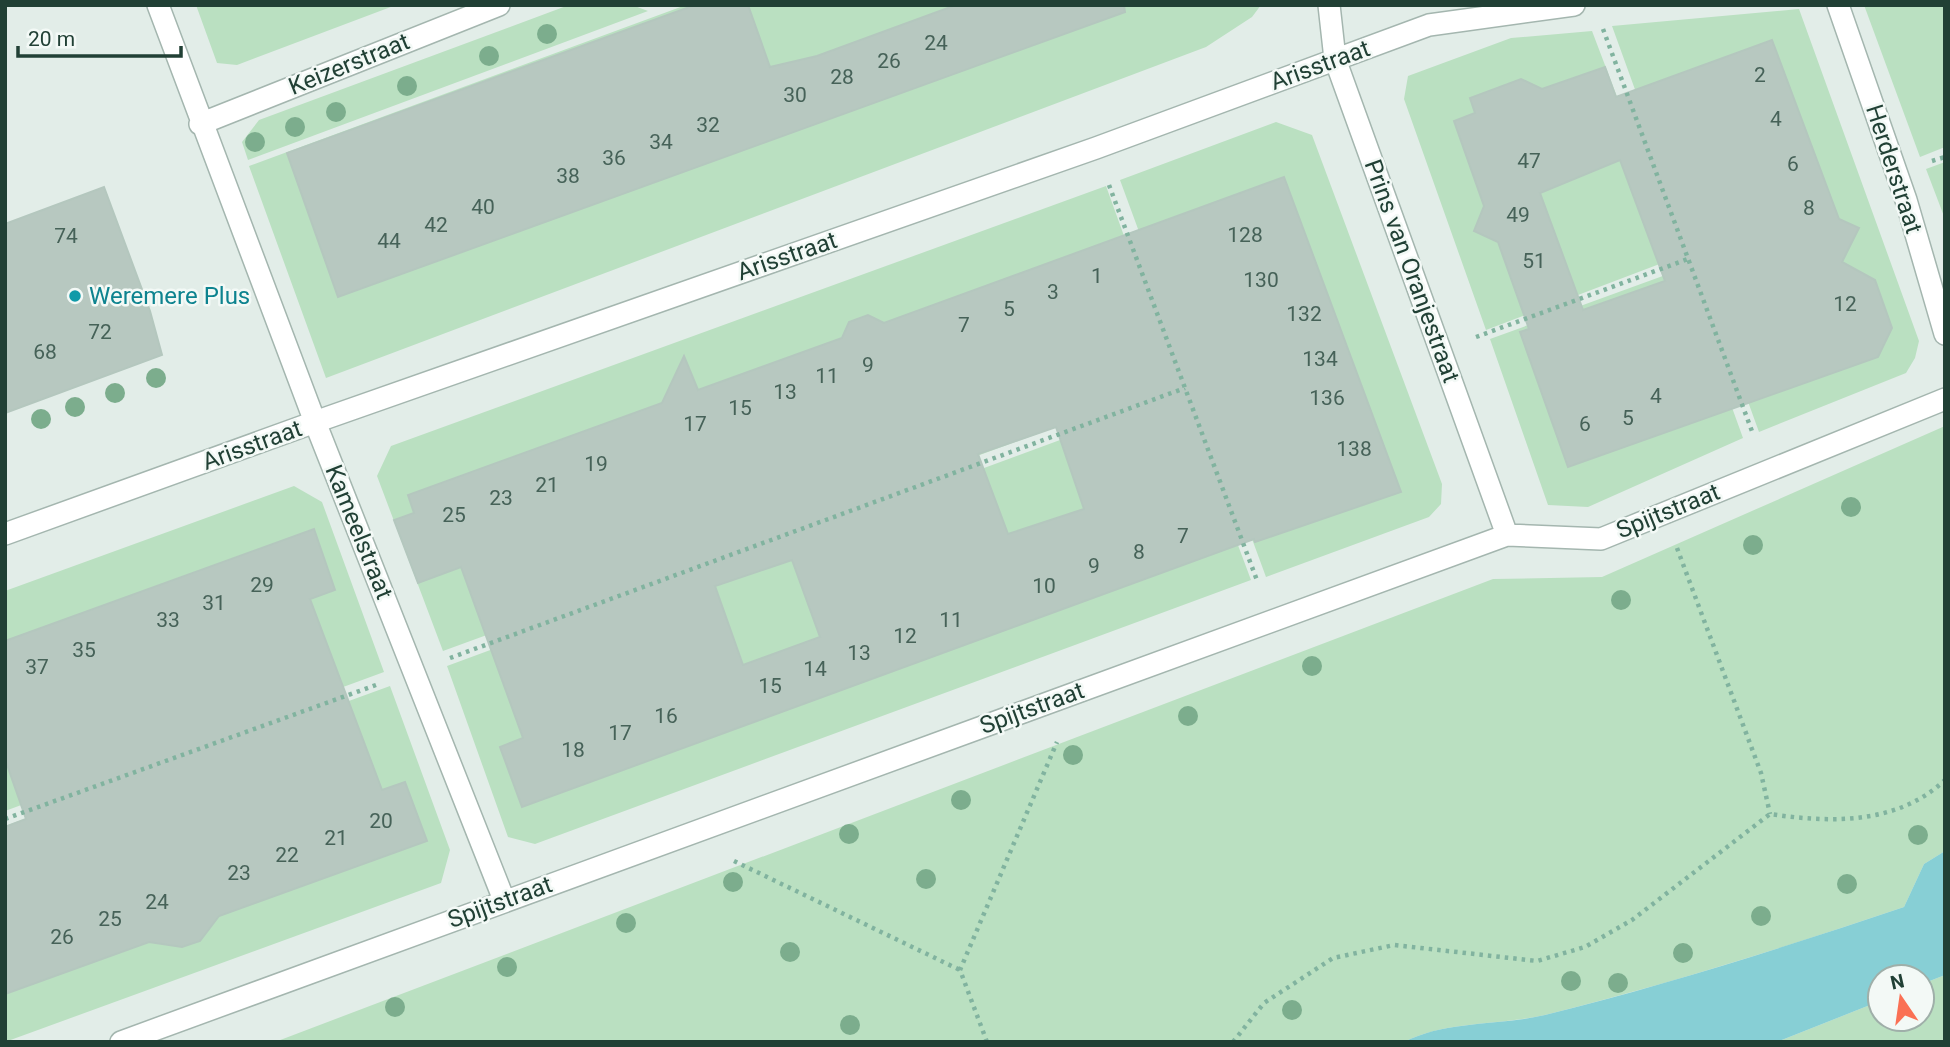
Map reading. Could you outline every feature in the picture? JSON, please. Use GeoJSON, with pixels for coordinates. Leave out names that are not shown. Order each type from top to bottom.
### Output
{"type":"FeatureCollection","features":[{"type":"Feature","properties":{"kind":"street","name":"Kameelstraat"},"geometry":{"type":"LineString","coordinates":[[158,5],[200,124],[315,422],[504,900]]}},
{"type":"Feature","properties":{"kind":"street","name":"Keizerstraat"},"geometry":{"type":"LineString","coordinates":[[200,124],[499,5]]}},
{"type":"Feature","properties":{"kind":"street","name":"Prins van Oranjestraat"},"geometry":{"type":"LineString","coordinates":[[1329,5],[1335,60],[1507,535]]}},
{"type":"Feature","properties":{"kind":"street","name":"Arisstraat"},"geometry":{"type":"LineString","coordinates":[[5,534],[315,422],[1096,148],[1429,25],[1574,5]]}},
{"type":"Feature","properties":{"kind":"street","name":"Herderstraat"},"geometry":{"type":"LineString","coordinates":[[1838,5],[1906,200],[1945,334]]}},
{"type":"Feature","properties":{"kind":"street","name":"Spijtstraat"},"geometry":{"type":"LineString","coordinates":[[121,1042],[1507,535],[1601,539],[1945,399]]}},
{"type":"Feature","properties":{"kind":"path"},"geometry":{"type":"LineString","coordinates":[[1599,18],[1767,471]]}},
{"type":"Feature","properties":{"kind":"path"},"geometry":{"type":"LineString","coordinates":[[1096,148],[1272,621]]}},
{"type":"Feature","properties":{"kind":"path"},"geometry":{"type":"LineString","coordinates":[[1441,350],[1688,259]]}},
{"type":"Feature","properties":{"kind":"path"},"geometry":{"type":"LineString","coordinates":[[5,819],[1185,388]]}},
{"type":"Feature","properties":{"kind":"path"},"geometry":{"type":"LineString","coordinates":[[1664,512],[1761,773],[1770,814]]}},
{"type":"Feature","properties":{"kind":"path"},"geometry":{"type":"LineString","coordinates":[[960,970],[1068,717],[1062,697]]}},
{"type":"Feature","properties":{"kind":"path"},"geometry":{"type":"LineString","coordinates":[[1233,1042],[1264,1003],[1333,958],[1394,944],[1537,961],[1586,947],[1632,920],[1770,814],[1846,820],[1890,813],[1945,780]]}},
{"type":"Feature","properties":{"kind":"path"},"geometry":{"type":"LineString","coordinates":[[707,827],[719,853],[960,970],[987,1042]]}},
{"type":"Feature","properties":{"kind":"green space"},"geometry":{"type":"Polygon","coordinates":[[[196,5],[396,5],[237,65],[217,63],[196,5]]]}},
{"type":"Feature","properties":{"kind":"green space"},"geometry":{"type":"Polygon","coordinates":[[[569,5],[632,5],[648,11],[248,160],[242,142],[259,120],[569,5]]]}},
{"type":"Feature","properties":{"kind":"green space"},"geometry":{"type":"Polygon","coordinates":[[[686,5],[1261,5],[1252,17],[1206,47],[326,378],[249,166],[686,5]]]}},
{"type":"Feature","properties":{"kind":"green space"},"geometry":{"type":"Polygon","coordinates":[[[1864,5],[1945,5],[1945,147],[1920,157],[1864,5]]]}},
{"type":"Feature","properties":{"kind":"green space"},"geometry":{"type":"Polygon","coordinates":[[[1799,9],[1919,341],[1915,358],[1906,373],[1759,432],[1612,26],[1799,9]]]}},
{"type":"Feature","properties":{"kind":"green space"},"geometry":{"type":"Polygon","coordinates":[[[1592,31],[1678,257],[1486,330],[1404,99],[1408,76],[1511,38],[1592,31]]]}},
{"type":"Feature","properties":{"kind":"green space"},"geometry":{"type":"Polygon","coordinates":[[[1276,122],[1312,135],[1442,484],[1441,504],[1429,517],[1266,577],[1120,180],[1276,122]]]}},
{"type":"Feature","properties":{"kind":"green space"},"geometry":{"type":"Polygon","coordinates":[[[1945,162],[1945,219],[1926,169],[1945,162]]]}},
{"type":"Feature","properties":{"kind":"green space"},"geometry":{"type":"Polygon","coordinates":[[[1106,186],[1177,383],[443,651],[377,476],[391,446],[1106,186]]]}},
{"type":"Feature","properties":{"kind":"green space"},"geometry":{"type":"Polygon","coordinates":[[[1682,269],[1743,438],[1588,507],[1548,505],[1490,339],[1682,269]]]}},
{"type":"Feature","properties":{"kind":"green space"},"geometry":{"type":"Polygon","coordinates":[[[1182,395],[1251,580],[535,844],[508,837],[447,666],[1182,395]]]}},
{"type":"Feature","properties":{"kind":"green space"},"geometry":{"type":"Polygon","coordinates":[[[1945,426],[1945,851],[1924,864],[1904,907],[1727,964],[1594,1002],[1531,1018],[1438,1030],[1404,1042],[275,1042],[1493,579],[1602,577],[1945,426]]]}},
{"type":"Feature","properties":{"kind":"green space"},"geometry":{"type":"Polygon","coordinates":[[[294,486],[322,502],[384,672],[5,811],[5,591],[294,486]]]}},
{"type":"Feature","properties":{"kind":"green space"},"geometry":{"type":"Polygon","coordinates":[[[390,686],[450,850],[441,883],[5,1042],[5,826],[390,686]]]}},
{"type":"Feature","properties":{"kind":"green space"},"geometry":{"type":"Polygon","coordinates":[[[1945,975],[1945,1042],[1777,1042],[1866,1007],[1866,1033],[1936,1033],[1936,979],[1945,975]]]}},
{"type":"Feature","properties":{"kind":"water"},"geometry":{"type":"Polygon","coordinates":[[[1945,851],[1945,975],[1936,979],[1936,963],[1866,963],[1866,1007],[1777,1042],[1404,1042],[1437,1030],[1545,1015],[1635,991],[1815,937],[1904,907],[1924,864],[1945,851]]]}},
{"type":"Feature","properties":{"kind":"building"},"geometry":{"type":"Polygon","coordinates":[[[695,5],[748,5],[770,67],[817,56],[956,5],[1124,5],[1125,12],[338,297],[287,153],[695,5]]]}},
{"type":"Feature","properties":{"kind":"building"},"geometry":{"type":"Polygon","coordinates":[[[1772,40],[1839,219],[1859,228],[1842,262],[1875,280],[1892,328],[1878,357],[1568,467],[1520,332],[1529,329],[1498,242],[1474,231],[1484,206],[1454,121],[1475,113],[1470,98],[1521,79],[1542,89],[1605,67],[1616,97],[1772,40]],[[1620,160],[1540,193],[1583,310],[1665,281],[1620,160]]]}},
{"type":"Feature","properties":{"kind":"building"},"geometry":{"type":"Polygon","coordinates":[[[1284,177],[1401,492],[1255,542],[1254,539],[522,807],[500,747],[523,738],[461,567],[418,583],[394,520],[414,513],[408,495],[662,403],[684,356],[698,390],[842,338],[849,322],[868,315],[884,323],[1284,177]],[[1056,427],[978,454],[1008,534],[1084,509],[1056,427]],[[792,560],[715,586],[743,665],[820,637],[792,560]]]}},
{"type":"Feature","properties":{"kind":"building","name":"Weremere Plus"},"geometry":{"type":"Polygon","coordinates":[[[104,187],[150,311],[162,355],[5,413],[5,224],[104,187]]]}},
{"type":"Feature","properties":{"kind":"building"},"geometry":{"type":"Polygon","coordinates":[[[314,529],[335,590],[310,599],[382,790],[405,782],[427,841],[219,916],[200,941],[182,947],[149,942],[5,994],[5,827],[26,819],[5,759],[5,641],[314,529]]]}},
{"type":"Feature","properties":{"kind":"place","name":"Weremere Plus"},"geometry":{"type":"Point","coordinates":[75,296]}}]}
